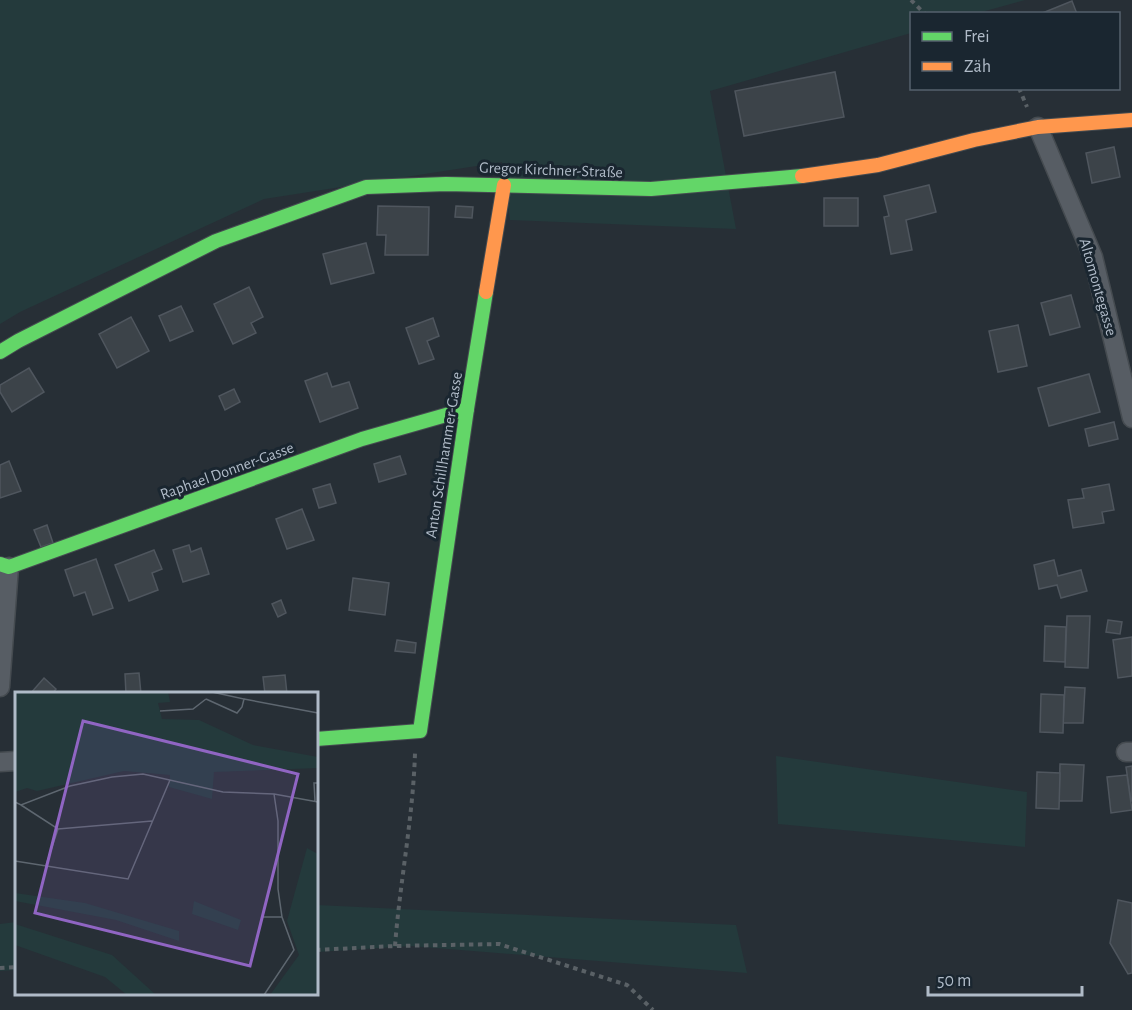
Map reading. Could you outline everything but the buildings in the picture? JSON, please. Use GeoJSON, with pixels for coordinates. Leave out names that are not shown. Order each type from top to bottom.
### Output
{"type":"FeatureCollection","features":[{"type":"Feature","properties":{"kind":"street","name":"Gregor Kirchner-Straße"},"geometry":{"type":"LineString","coordinates":[[0,352],[216,241],[366,188],[446,184],[651,189],[785,179],[878,165],[974,140],[1038,127],[1132,120]]}},
{"type":"Feature","properties":{"kind":"street","name":"Altomontegasse"},"geometry":{"type":"LineString","coordinates":[[1038,127],[1093,257],[1132,418]]}},
{"type":"Feature","properties":{"kind":"street","name":"Anton Schillhammer-Gasse"},"geometry":{"type":"LineString","coordinates":[[418,731],[504,185]]}},
{"type":"Feature","properties":{"kind":"street","name":"Raphael Donner-Gasse"},"geometry":{"type":"LineString","coordinates":[[4,566],[362,439],[467,409]]}},
{"type":"Feature","properties":{"kind":"street"},"geometry":{"type":"LineString","coordinates":[[0,687],[4,566]]}},
{"type":"Feature","properties":{"kind":"street"},"geometry":{"type":"LineString","coordinates":[[318,739],[418,731]]}},
{"type":"Feature","properties":{"kind":"street"},"geometry":{"type":"LineString","coordinates":[[0,762],[15,760]]}},
{"type":"Feature","properties":{"kind":"path"},"geometry":{"type":"LineString","coordinates":[[911,0],[924,12]]}},
{"type":"Feature","properties":{"kind":"path"},"geometry":{"type":"LineString","coordinates":[[394,945],[399,894],[409,834],[418,731]]}},
{"type":"Feature","properties":{"kind":"path"},"geometry":{"type":"LineString","coordinates":[[318,950],[394,945],[498,944],[627,985],[653,1010]]}},
{"type":"Feature","properties":{"kind":"path"},"geometry":{"type":"LineString","coordinates":[[0,968],[15,967]]}},
{"type":"Feature","properties":{"kind":"green space"},"geometry":{"type":"Polygon","coordinates":[[[0,0],[1025,0],[982,12],[910,12],[910,33],[710,91],[736,229],[510,220],[502,162],[264,199],[20,312],[0,324],[0,0]]]}},
{"type":"Feature","properties":{"kind":"green space"},"geometry":{"type":"Polygon","coordinates":[[[776,756],[1027,792],[1025,847],[778,824],[776,756]]]}},
{"type":"Feature","properties":{"kind":"green space"},"geometry":{"type":"Polygon","coordinates":[[[318,905],[736,925],[747,973],[411,946],[318,952],[318,905]]]}},
{"type":"Feature","properties":{"kind":"green space"},"geometry":{"type":"Polygon","coordinates":[[[15,922],[15,970],[0,971],[0,924],[15,922]]]}},
{"type":"Feature","properties":{"kind":"traffic: fast"},"geometry":{"type":"LineString","coordinates":[[0,352],[216,241],[366,187],[446,184],[651,189],[802,176]]}},
{"type":"Feature","properties":{"kind":"traffic: fast"},"geometry":{"type":"LineString","coordinates":[[318,739],[420,731],[486,292]]}},
{"type":"Feature","properties":{"kind":"traffic: fast"},"geometry":{"type":"LineString","coordinates":[[0,564],[9,567],[362,439],[467,409]]}},
{"type":"Feature","properties":{"kind":"traffic: slow"},"geometry":{"type":"LineString","coordinates":[[802,176],[878,165],[974,140],[1038,127],[1132,120]]}},
{"type":"Feature","properties":{"kind":"traffic: slow"},"geometry":{"type":"LineString","coordinates":[[486,292],[504,185]]}}]}
